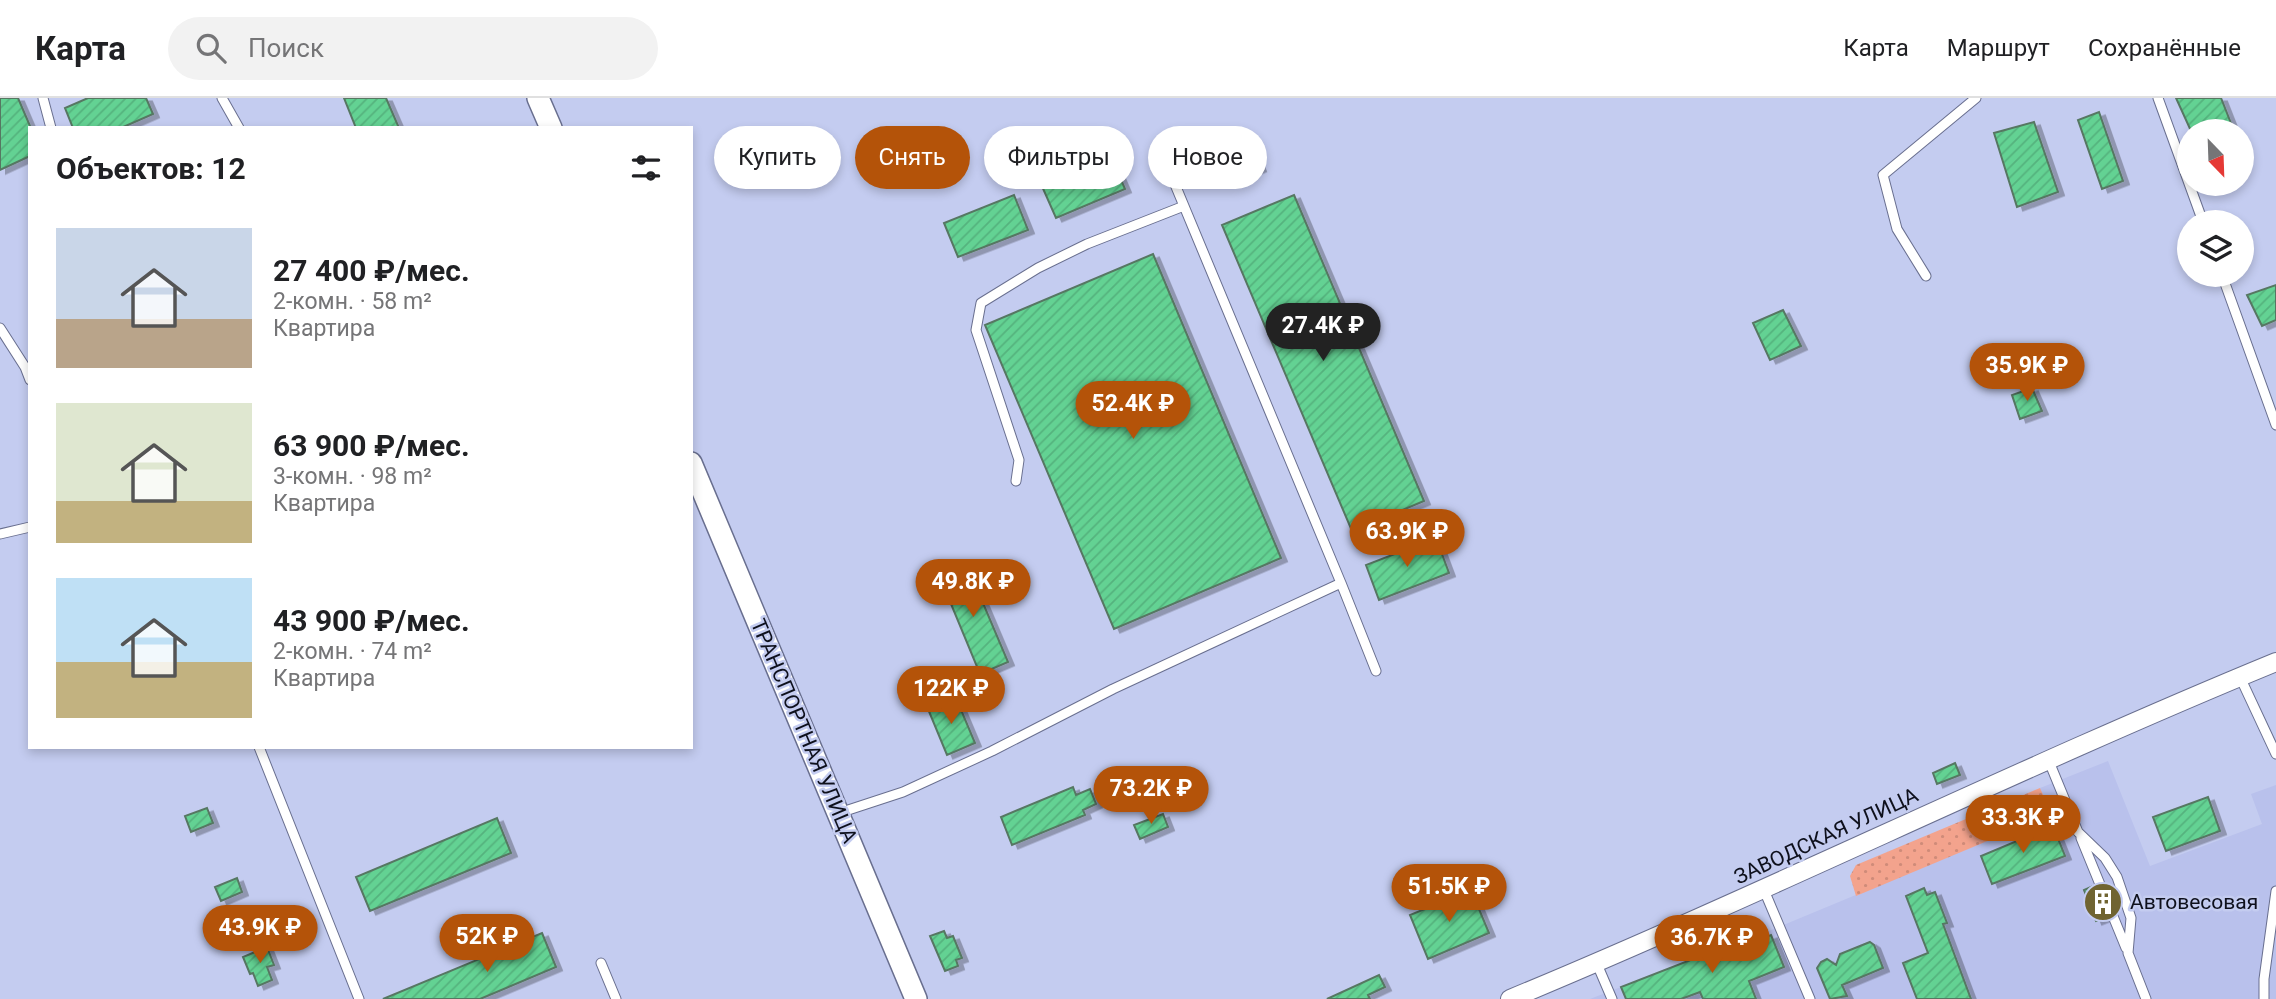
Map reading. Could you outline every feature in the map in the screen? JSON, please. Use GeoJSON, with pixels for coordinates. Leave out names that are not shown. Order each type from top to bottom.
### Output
{"type":"FeatureCollection","features":[{"type":"Feature","properties":{"kind":"street"},"geometry":{"type":"LineString","coordinates":[[538,98],[550,126]]}},
{"type":"Feature","properties":{"kind":"street","name":"ТРАНСПОРТНАЯ УЛИЦА"},"geometry":{"type":"LineString","coordinates":[[693,468],[916,999]]}},
{"type":"Feature","properties":{"kind":"street","name":"ЗАВОДСКАЯ УЛИЦА"},"geometry":{"type":"LineString","coordinates":[[1510,999],[1534,994],[2048,759],[2276,662]]}},
{"type":"Feature","properties":{"kind":"lane"},"geometry":{"type":"LineString","coordinates":[[43,98],[50,126]]}},
{"type":"Feature","properties":{"kind":"lane"},"geometry":{"type":"LineString","coordinates":[[222,98],[238,126]]}},
{"type":"Feature","properties":{"kind":"lane"},"geometry":{"type":"LineString","coordinates":[[1926,276],[1897,229],[1883,175],[1976,98]]}},
{"type":"Feature","properties":{"kind":"lane"},"geometry":{"type":"LineString","coordinates":[[2158,98],[2199,210]]}},
{"type":"Feature","properties":{"kind":"lane"},"geometry":{"type":"LineString","coordinates":[[1177,189],[1376,671]]}},
{"type":"Feature","properties":{"kind":"lane"},"geometry":{"type":"LineString","coordinates":[[1016,481],[1019,460],[976,330],[981,303],[1038,268],[1087,244],[1184,206]]}},
{"type":"Feature","properties":{"kind":"lane"},"geometry":{"type":"LineString","coordinates":[[2226,287],[2276,425]]}},
{"type":"Feature","properties":{"kind":"lane"},"geometry":{"type":"LineString","coordinates":[[0,328],[28,375]]}},
{"type":"Feature","properties":{"kind":"lane"},"geometry":{"type":"LineString","coordinates":[[0,534],[28,527]]}},
{"type":"Feature","properties":{"kind":"lane"},"geometry":{"type":"LineString","coordinates":[[839,813],[904,792],[992,751],[1113,689],[1341,583]]}},
{"type":"Feature","properties":{"kind":"lane"},"geometry":{"type":"LineString","coordinates":[[2240,677],[2276,754]]}},
{"type":"Feature","properties":{"kind":"lane"},"geometry":{"type":"LineString","coordinates":[[260,749],[359,999]]}},
{"type":"Feature","properties":{"kind":"lane"},"geometry":{"type":"LineString","coordinates":[[2048,759],[2146,999]]}},
{"type":"Feature","properties":{"kind":"lane"},"geometry":{"type":"LineString","coordinates":[[2078,832],[2105,858],[2118,877],[2131,918],[2128,953]]}},
{"type":"Feature","properties":{"kind":"lane"},"geometry":{"type":"LineString","coordinates":[[1764,890],[1810,999]]}},
{"type":"Feature","properties":{"kind":"lane"},"geometry":{"type":"LineString","coordinates":[[2264,999],[2264,979],[2276,891]]}},
{"type":"Feature","properties":{"kind":"lane"},"geometry":{"type":"LineString","coordinates":[[601,963],[616,999]]}},
{"type":"Feature","properties":{"kind":"lane"},"geometry":{"type":"LineString","coordinates":[[1597,964],[1612,999]]}},
{"type":"Feature","properties":{"kind":"shaded area"},"geometry":{"type":"Polygon","coordinates":[[[2108,761],[2150,866],[2262,824],[2251,794],[2276,785],[2276,999],[1590,999],[1734,943],[1735,945],[2051,814],[2040,788],[2108,761]]]}},
{"type":"Feature","properties":{"kind":"shaded area"},"geometry":{"type":"Polygon","coordinates":[[[2040,788],[2052,814],[1856,896],[1850,876],[1856,865],[2040,788]]]}},
{"type":"Feature","properties":{"kind":"building"},"geometry":{"type":"Polygon","coordinates":[[[0,98],[18,98],[30,126],[28,157],[0,170],[0,98]]]}},
{"type":"Feature","properties":{"kind":"building"},"geometry":{"type":"Polygon","coordinates":[[[88,98],[146,98],[153,114],[126,126],[72,126],[65,108],[88,98]]]}},
{"type":"Feature","properties":{"kind":"building"},"geometry":{"type":"Polygon","coordinates":[[[344,98],[386,98],[398,126],[355,126],[344,98]]]}},
{"type":"Feature","properties":{"kind":"building"},"geometry":{"type":"Polygon","coordinates":[[[2176,98],[2221,98],[2229,119],[2186,119],[2176,98]]]}},
{"type":"Feature","properties":{"kind":"building"},"geometry":{"type":"Polygon","coordinates":[[[2099,112],[2123,181],[2102,189],[2078,120],[2099,112]]]}},
{"type":"Feature","properties":{"kind":"building"},"geometry":{"type":"Polygon","coordinates":[[[2034,122],[2058,192],[2017,207],[1994,133],[2034,122]]]}},
{"type":"Feature","properties":{"kind":"building"},"geometry":{"type":"Polygon","coordinates":[[[1043,189],[1125,189],[1056,218],[1043,189]]]}},
{"type":"Feature","properties":{"kind":"building"},"geometry":{"type":"Polygon","coordinates":[[[1014,195],[1028,230],[958,257],[944,223],[1014,195]]]}},
{"type":"Feature","properties":{"kind":"building"},"geometry":{"type":"Polygon","coordinates":[[[1294,195],[1424,501],[1352,531],[1222,225],[1294,195]]]}},
{"type":"Feature","properties":{"kind":"building"},"geometry":{"type":"Polygon","coordinates":[[[1153,254],[1281,558],[1114,629],[985,325],[1153,254]]]}},
{"type":"Feature","properties":{"kind":"building"},"geometry":{"type":"Polygon","coordinates":[[[2276,285],[2276,320],[2262,326],[2247,295],[2276,285]]]}},
{"type":"Feature","properties":{"kind":"building"},"geometry":{"type":"Polygon","coordinates":[[[1783,310],[1801,346],[1770,360],[1753,323],[1783,310]]]}},
{"type":"Feature","properties":{"kind":"building"},"geometry":{"type":"Polygon","coordinates":[[[2032,388],[2042,411],[2020,419],[2012,395],[2032,388]]]}},
{"type":"Feature","properties":{"kind":"building"},"geometry":{"type":"Polygon","coordinates":[[[1436,538],[1449,573],[1379,600],[1366,565],[1436,538]]]}},
{"type":"Feature","properties":{"kind":"building"},"geometry":{"type":"Polygon","coordinates":[[[966,563],[1008,662],[980,674],[939,575],[966,563]]]}},
{"type":"Feature","properties":{"kind":"building"},"geometry":{"type":"Polygon","coordinates":[[[956,698],[975,743],[947,755],[928,709],[956,698]]]}},
{"type":"Feature","properties":{"kind":"building"},"geometry":{"type":"Polygon","coordinates":[[[1955,763],[1960,775],[1937,784],[1933,773],[1955,763]]]}},
{"type":"Feature","properties":{"kind":"building"},"geometry":{"type":"Polygon","coordinates":[[[1073,787],[1076,795],[1090,789],[1096,804],[1083,810],[1085,815],[1012,845],[1001,817],[1073,787]]]}},
{"type":"Feature","properties":{"kind":"building"},"geometry":{"type":"Polygon","coordinates":[[[2208,797],[2220,831],[2166,851],[2153,817],[2208,797]]]}},
{"type":"Feature","properties":{"kind":"building"},"geometry":{"type":"Polygon","coordinates":[[[207,808],[213,823],[191,832],[185,816],[207,808]]]}},
{"type":"Feature","properties":{"kind":"building"},"geometry":{"type":"Polygon","coordinates":[[[1163,814],[1168,827],[1140,839],[1134,825],[1163,814]]]}},
{"type":"Feature","properties":{"kind":"building"},"geometry":{"type":"Polygon","coordinates":[[[497,818],[511,853],[370,911],[356,877],[497,818]]]}},
{"type":"Feature","properties":{"kind":"building"},"geometry":{"type":"Polygon","coordinates":[[[2053,826],[2065,856],[1992,884],[1981,856],[2053,826]]]}},
{"type":"Feature","properties":{"kind":"building"},"geometry":{"type":"Polygon","coordinates":[[[237,878],[242,892],[221,901],[215,887],[237,878]]]}},
{"type":"Feature","properties":{"kind":"building"},"geometry":{"type":"Polygon","coordinates":[[[2093,886],[2106,917],[2096,921],[2084,890],[2093,886]]]}},
{"type":"Feature","properties":{"kind":"building"},"geometry":{"type":"Polygon","coordinates":[[[1924,888],[1927,895],[1935,892],[1947,923],[1943,924],[1971,999],[1917,999],[1903,963],[1928,953],[1906,896],[1924,888]]]}},
{"type":"Feature","properties":{"kind":"building"},"geometry":{"type":"Polygon","coordinates":[[[1471,890],[1489,933],[1428,959],[1410,915],[1471,890]]]}},
{"type":"Feature","properties":{"kind":"building"},"geometry":{"type":"Polygon","coordinates":[[[944,931],[947,938],[953,936],[962,958],[956,960],[958,966],[945,971],[930,936],[944,931]]]}},
{"type":"Feature","properties":{"kind":"building"},"geometry":{"type":"Polygon","coordinates":[[[542,933],[556,967],[480,999],[383,999],[542,933]]]}},
{"type":"Feature","properties":{"kind":"building"},"geometry":{"type":"Polygon","coordinates":[[[1771,935],[1784,967],[1749,981],[1756,999],[1703,999],[1700,992],[1681,999],[1626,999],[1621,987],[1734,943],[1736,950],[1771,935]]]}},
{"type":"Feature","properties":{"kind":"building"},"geometry":{"type":"Polygon","coordinates":[[[1870,942],[1874,945],[1883,968],[1842,985],[1847,996],[1830,999],[1817,968],[1821,962],[1827,959],[1836,965],[1840,954],[1870,942]]]}},
{"type":"Feature","properties":{"kind":"building"},"geometry":{"type":"Polygon","coordinates":[[[267,947],[274,965],[267,967],[272,980],[258,986],[243,957],[267,947]]]}},
{"type":"Feature","properties":{"kind":"building"},"geometry":{"type":"Polygon","coordinates":[[[1379,975],[1385,987],[1368,995],[1370,999],[1327,999],[1379,975]]]}},
{"type":"Feature","properties":{"kind":"place","name":"Автовесовая"},"geometry":{"type":"Point","coordinates":[2103,902]}}]}
